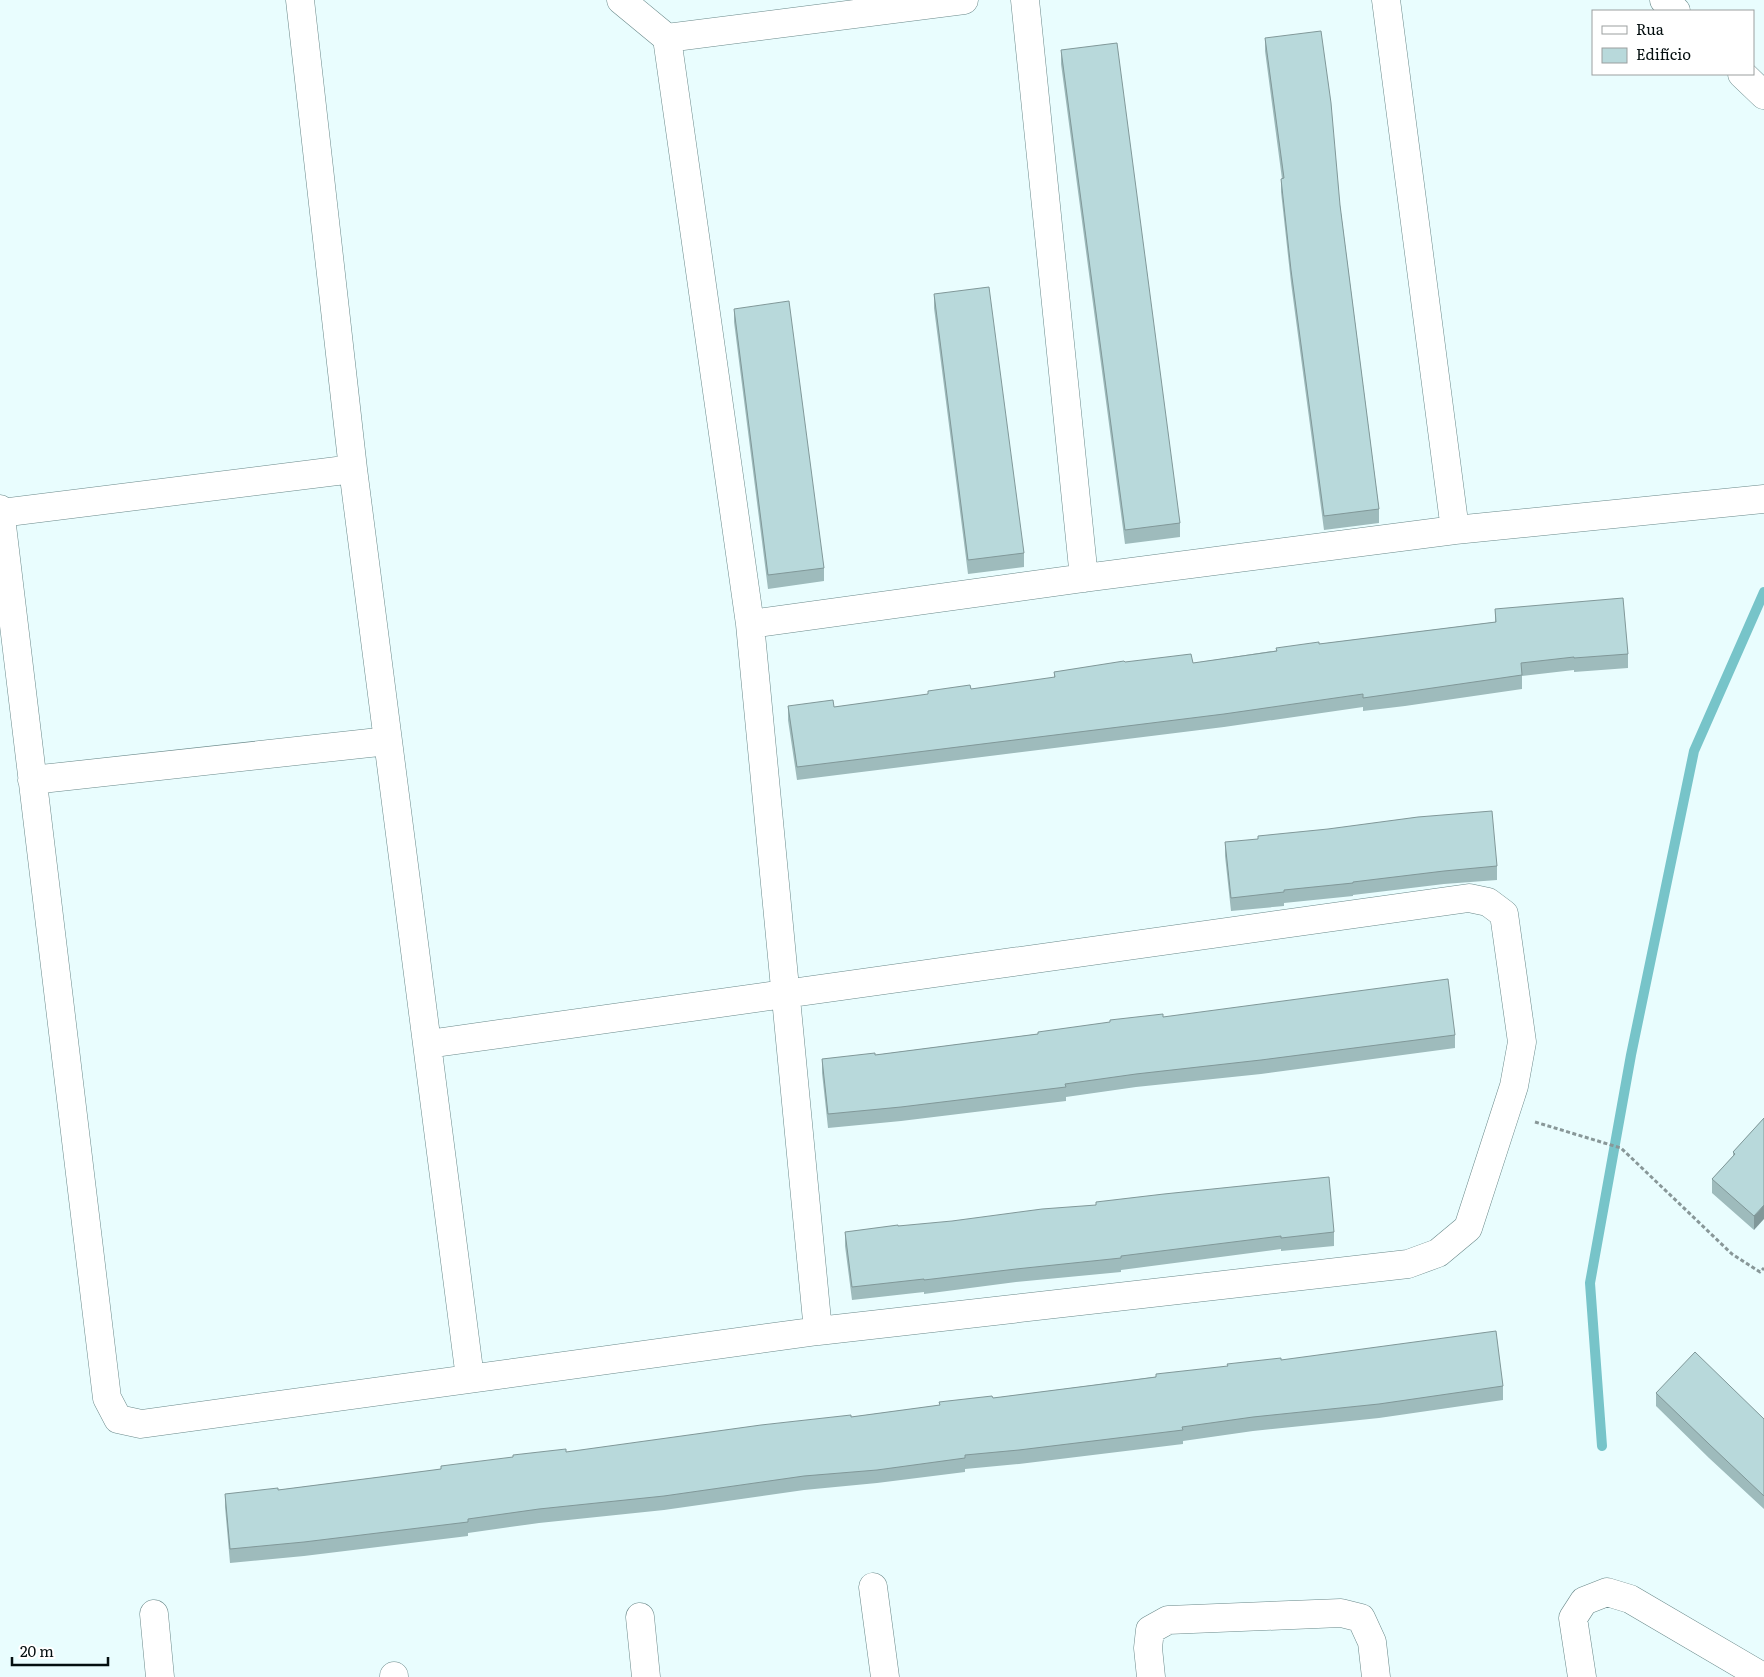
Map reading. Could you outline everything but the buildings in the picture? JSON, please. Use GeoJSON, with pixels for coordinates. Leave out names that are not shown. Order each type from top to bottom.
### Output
{"type":"FeatureCollection","features":[{"type":"Feature","properties":{"kind":"street"},"geometry":{"type":"LineString","coordinates":[[300,0],[353,469],[470,1378]]}},
{"type":"Feature","properties":{"kind":"street"},"geometry":{"type":"LineString","coordinates":[[621,0],[667,38],[750,624],[818,1331]]}},
{"type":"Feature","properties":{"kind":"street"},"geometry":{"type":"LineString","coordinates":[[667,38],[964,0]]}},
{"type":"Feature","properties":{"kind":"street"},"geometry":{"type":"LineString","coordinates":[[1026,0],[1084,578]]}},
{"type":"Feature","properties":{"kind":"street"},"geometry":{"type":"LineString","coordinates":[[1386,0],[1455,530]]}},
{"type":"Feature","properties":{"kind":"street"},"geometry":{"type":"LineString","coordinates":[[1743,75],[1764,95]]}},
{"type":"Feature","properties":{"kind":"street"},"geometry":{"type":"LineString","coordinates":[[0,513],[353,469]]}},
{"type":"Feature","properties":{"kind":"street"},"geometry":{"type":"LineString","coordinates":[[750,624],[1455,530],[1764,499]]}},
{"type":"Feature","properties":{"kind":"street"},"geometry":{"type":"LineString","coordinates":[[0,509],[107,1398],[118,1419],[141,1424],[818,1331],[1408,1264],[1438,1253],[1468,1228],[1514,1086],[1522,1042],[1504,914],[1488,902],[1469,898],[428,1044]]}},
{"type":"Feature","properties":{"kind":"street"},"geometry":{"type":"LineString","coordinates":[[32,780],[388,741]]}},
{"type":"Feature","properties":{"kind":"street"},"geometry":{"type":"LineString","coordinates":[[873,1587],[885,1677]]}},
{"type":"Feature","properties":{"kind":"street"},"geometry":{"type":"LineString","coordinates":[[1582,1677],[1574,1618],[1584,1601],[1607,1592],[1630,1600],[1763,1677]]}},
{"type":"Feature","properties":{"kind":"street"},"geometry":{"type":"LineString","coordinates":[[1151,1677],[1148,1648],[1150,1630],[1168,1620],[1341,1613],[1361,1618],[1372,1642],[1376,1677]]}},
{"type":"Feature","properties":{"kind":"street"},"geometry":{"type":"LineString","coordinates":[[154,1614],[160,1677]]}},
{"type":"Feature","properties":{"kind":"street"},"geometry":{"type":"LineString","coordinates":[[640,1617],[646,1677]]}},
{"type":"Feature","properties":{"kind":"path"},"geometry":{"type":"LineString","coordinates":[[1505,1112],[1622,1148],[1732,1254],[1760,1272],[1764,1268]]}},
{"type":"Feature","properties":{"kind":"waterway"},"geometry":{"type":"LineString","coordinates":[[1602,1446],[1590,1283],[1631,1055],[1694,751],[1764,592]]}}]}
